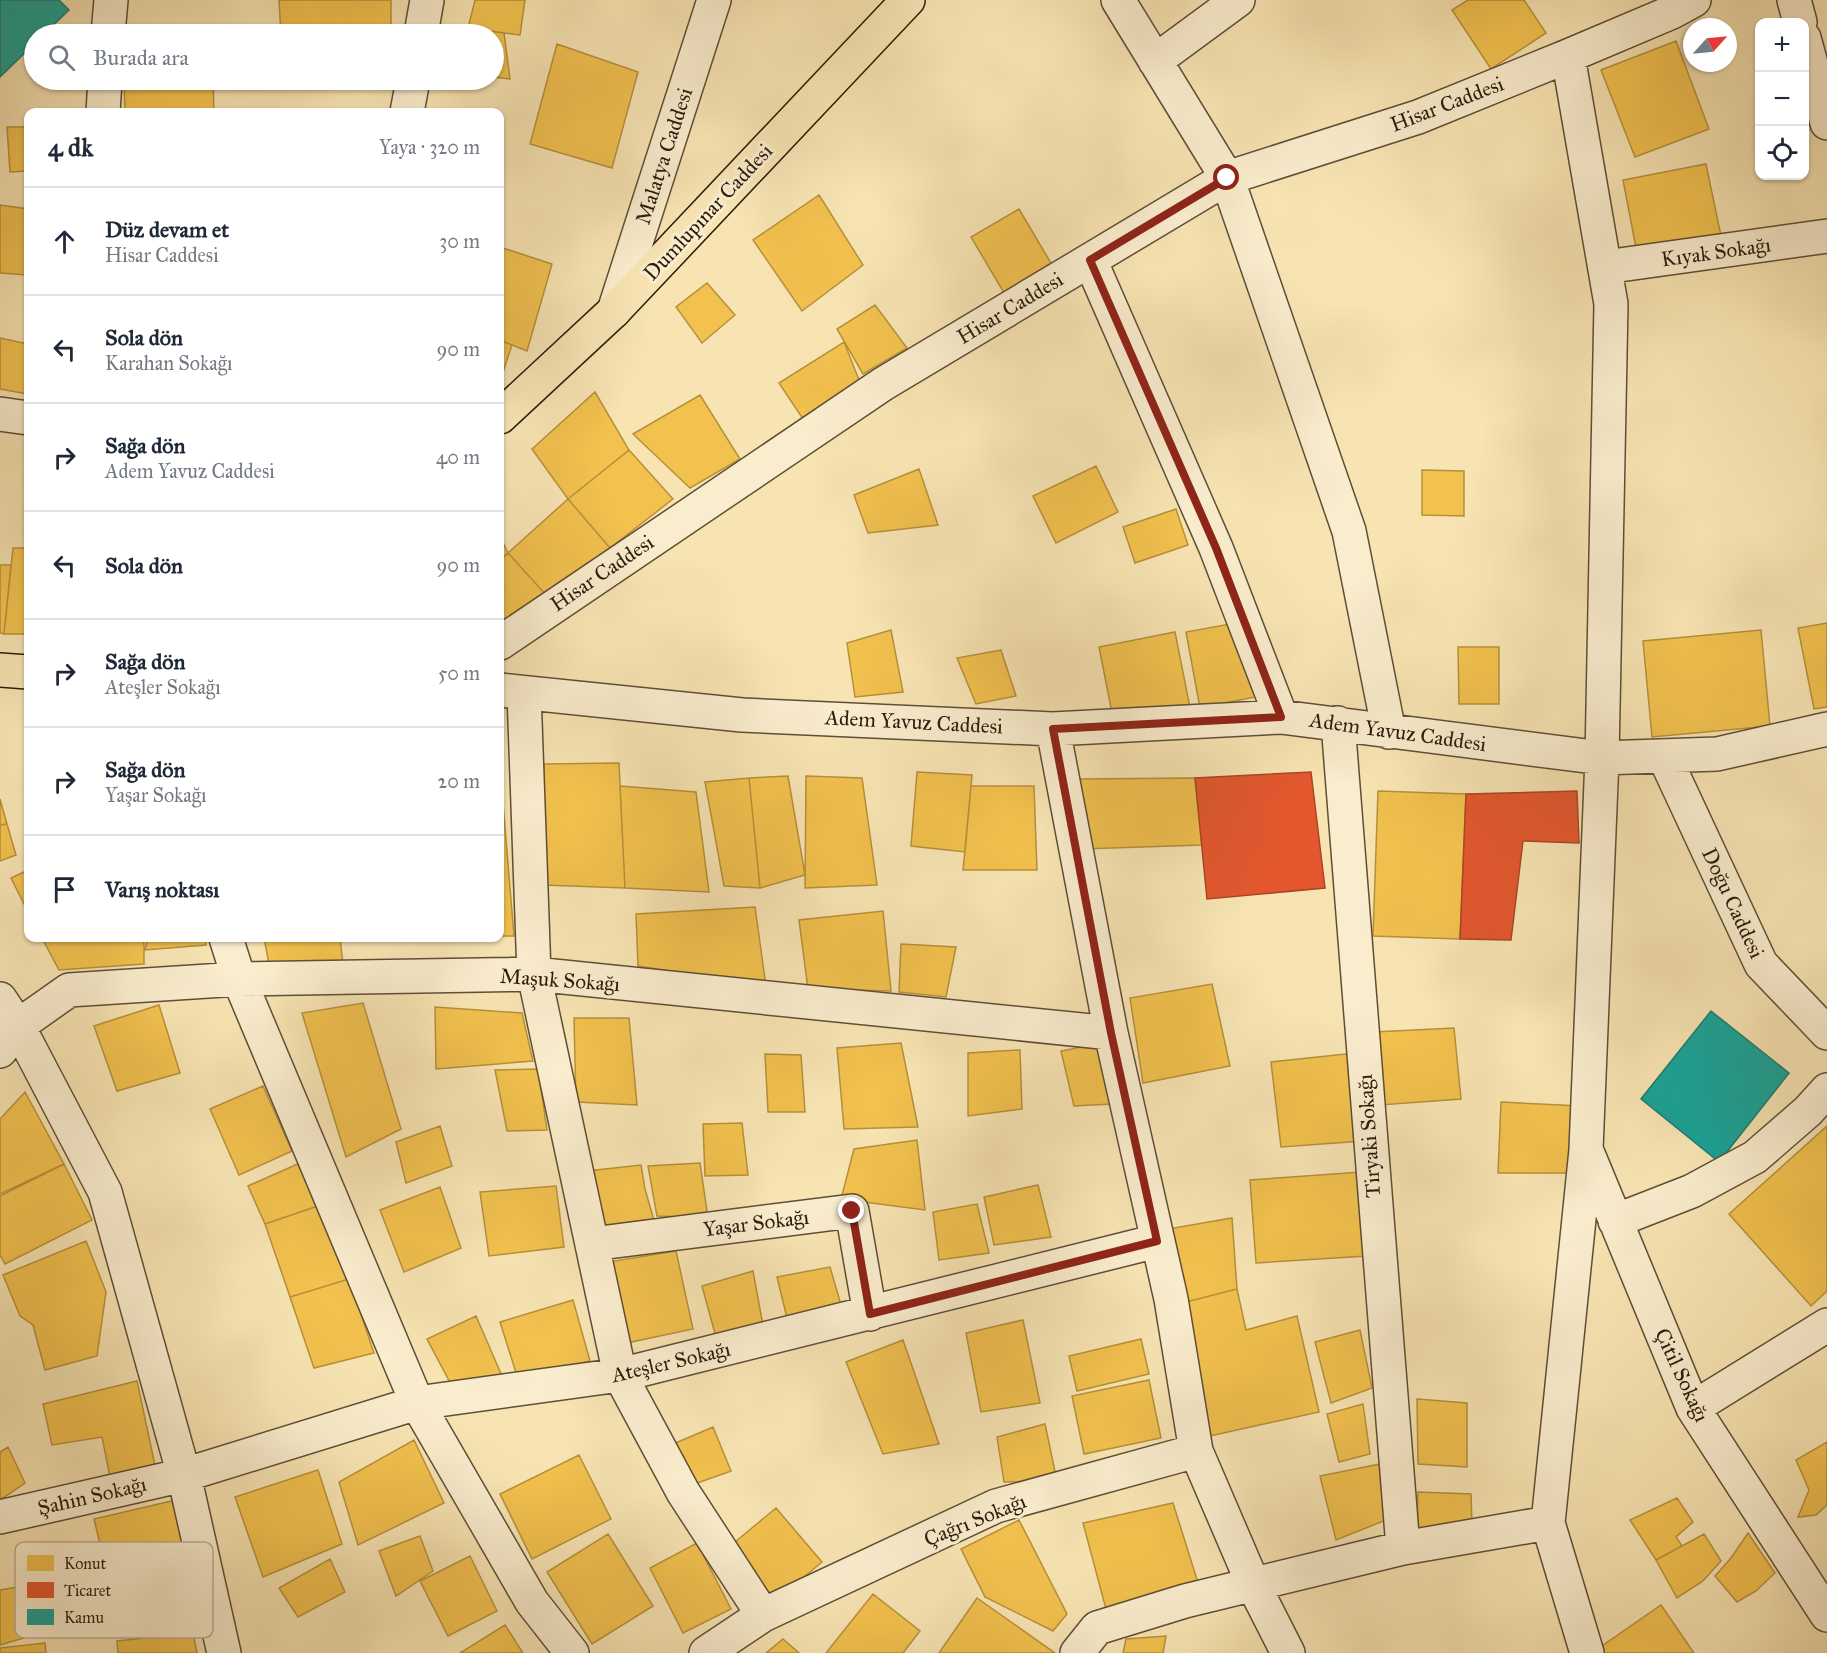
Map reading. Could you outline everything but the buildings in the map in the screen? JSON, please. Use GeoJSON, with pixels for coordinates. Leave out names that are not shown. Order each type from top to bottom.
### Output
{"type":"FeatureCollection","features":[{"type":"Feature","properties":{"kind":"main road","name":"Dumlupınar Caddesi"},"geometry":{"type":"LineString","coordinates":[[504,413],[614,311],[908,0]]}},
{"type":"Feature","properties":{"kind":"main road"},"geometry":{"type":"LineString","coordinates":[[0,670],[24,672]]}},
{"type":"Feature","properties":{"kind":"street"},"geometry":{"type":"LineString","coordinates":[[109,24],[111,0]]}},
{"type":"Feature","properties":{"kind":"street"},"geometry":{"type":"LineString","coordinates":[[423,24],[427,0]]}},
{"type":"Feature","properties":{"kind":"street","name":"Malatya Caddesi"},"geometry":{"type":"LineString","coordinates":[[614,311],[714,0]]}},
{"type":"Feature","properties":{"kind":"street"},"geometry":{"type":"LineString","coordinates":[[1118,0],[1227,178],[1349,531],[1389,732]]}},
{"type":"Feature","properties":{"kind":"street"},"geometry":{"type":"LineString","coordinates":[[1155,61],[1238,0]]}},
{"type":"Feature","properties":{"kind":"street","name":"Hisar Caddesi"},"geometry":{"type":"LineString","coordinates":[[504,640],[883,384],[1227,178],[1418,117],[1569,57],[1694,0]]}},
{"type":"Feature","properties":{"kind":"street"},"geometry":{"type":"LineString","coordinates":[[1794,0],[1799,18]]}},
{"type":"Feature","properties":{"kind":"street"},"geometry":{"type":"LineString","coordinates":[[1809,56],[1827,123]]}},
{"type":"Feature","properties":{"kind":"street"},"geometry":{"type":"LineString","coordinates":[[1569,57],[1611,304],[1602,758],[1586,1150],[1548,1523],[1587,1653]]}},
{"type":"Feature","properties":{"kind":"street"},"geometry":{"type":"LineString","coordinates":[[103,108],[104,90]]}},
{"type":"Feature","properties":{"kind":"street"},"geometry":{"type":"LineString","coordinates":[[408,108],[411,90]]}},
{"type":"Feature","properties":{"kind":"street","name":"Kıyak Sokağı"},"geometry":{"type":"LineString","coordinates":[[1605,267],[1827,236]]}},
{"type":"Feature","properties":{"kind":"street"},"geometry":{"type":"LineString","coordinates":[[1090,260],[1216,548],[1281,717]]}},
{"type":"Feature","properties":{"kind":"street"},"geometry":{"type":"LineString","coordinates":[[0,414],[24,417]]}},
{"type":"Feature","properties":{"kind":"street"},"geometry":{"type":"LineString","coordinates":[[512,692],[534,974],[620,1375],[683,1492],[763,1615]]}},
{"type":"Feature","properties":{"kind":"street","name":"Adem Yavuz Caddesi"},"geometry":{"type":"LineString","coordinates":[[512,692],[742,715],[1053,729],[1281,717],[1602,758],[1717,754],[1827,729]]}},
{"type":"Feature","properties":{"kind":"street","name":"Tiryaki Sokağı"},"geometry":{"type":"LineString","coordinates":[[1338,723],[1403,1548]]}},
{"type":"Feature","properties":{"kind":"street"},"geometry":{"type":"LineString","coordinates":[[1053,729],[1111,1033],[1171,1299],[1196,1451],[1254,1586],[1288,1653]]}},
{"type":"Feature","properties":{"kind":"street","name":"Doğu Caddesi"},"geometry":{"type":"LineString","coordinates":[[1664,756],[1761,964],[1827,1033]]}},
{"type":"Feature","properties":{"kind":"street"},"geometry":{"type":"LineString","coordinates":[[227,942],[239,979],[417,1403],[532,1602],[572,1653]]}},
{"type":"Feature","properties":{"kind":"street","name":"Maşuk Sokağı"},"geometry":{"type":"LineString","coordinates":[[9,1039],[69,990],[239,979],[534,974],[1111,1033]]}},
{"type":"Feature","properties":{"kind":"street"},"geometry":{"type":"LineString","coordinates":[[0,999],[9,1039],[105,1192],[184,1475],[199,1542]]}},
{"type":"Feature","properties":{"kind":"street"},"geometry":{"type":"LineString","coordinates":[[1615,1221],[1692,1191],[1755,1157],[1808,1111],[1827,1090]]}},
{"type":"Feature","properties":{"kind":"street","name":"Çitil Sokağı"},"geometry":{"type":"LineString","coordinates":[[1586,1150],[1693,1408],[1827,1615]]}},
{"type":"Feature","properties":{"kind":"street","name":"Yaşar Sokağı"},"geometry":{"type":"LineString","coordinates":[[592,1244],[852,1211],[870,1314]]}},
{"type":"Feature","properties":{"kind":"street","name":"Ateşler Sokağı"},"geometry":{"type":"LineString","coordinates":[[184,1475],[417,1403],[620,1375],[1157,1241]]}},
{"type":"Feature","properties":{"kind":"street"},"geometry":{"type":"LineString","coordinates":[[1693,1408],[1827,1325]]}},
{"type":"Feature","properties":{"kind":"street","name":"Çağrı Sokağı"},"geometry":{"type":"LineString","coordinates":[[706,1653],[763,1615],[996,1506],[1196,1451]]}},
{"type":"Feature","properties":{"kind":"street","name":"Şahin Sokağı"},"geometry":{"type":"LineString","coordinates":[[0,1517],[184,1475]]}},
{"type":"Feature","properties":{"kind":"street"},"geometry":{"type":"LineString","coordinates":[[1077,1653],[1097,1628],[1185,1601],[1403,1548],[1548,1523]]}},
{"type":"Feature","properties":{"kind":"street"},"geometry":{"type":"LineString","coordinates":[[213,1604],[224,1653]]}},
{"type":"Feature","properties":{"kind":"route"},"geometry":{"type":"LineString","coordinates":[[852,1211],[870,1314],[1157,1241],[1111,1033],[1053,729],[1281,717],[1216,548],[1090,260],[1227,178]]}}]}
